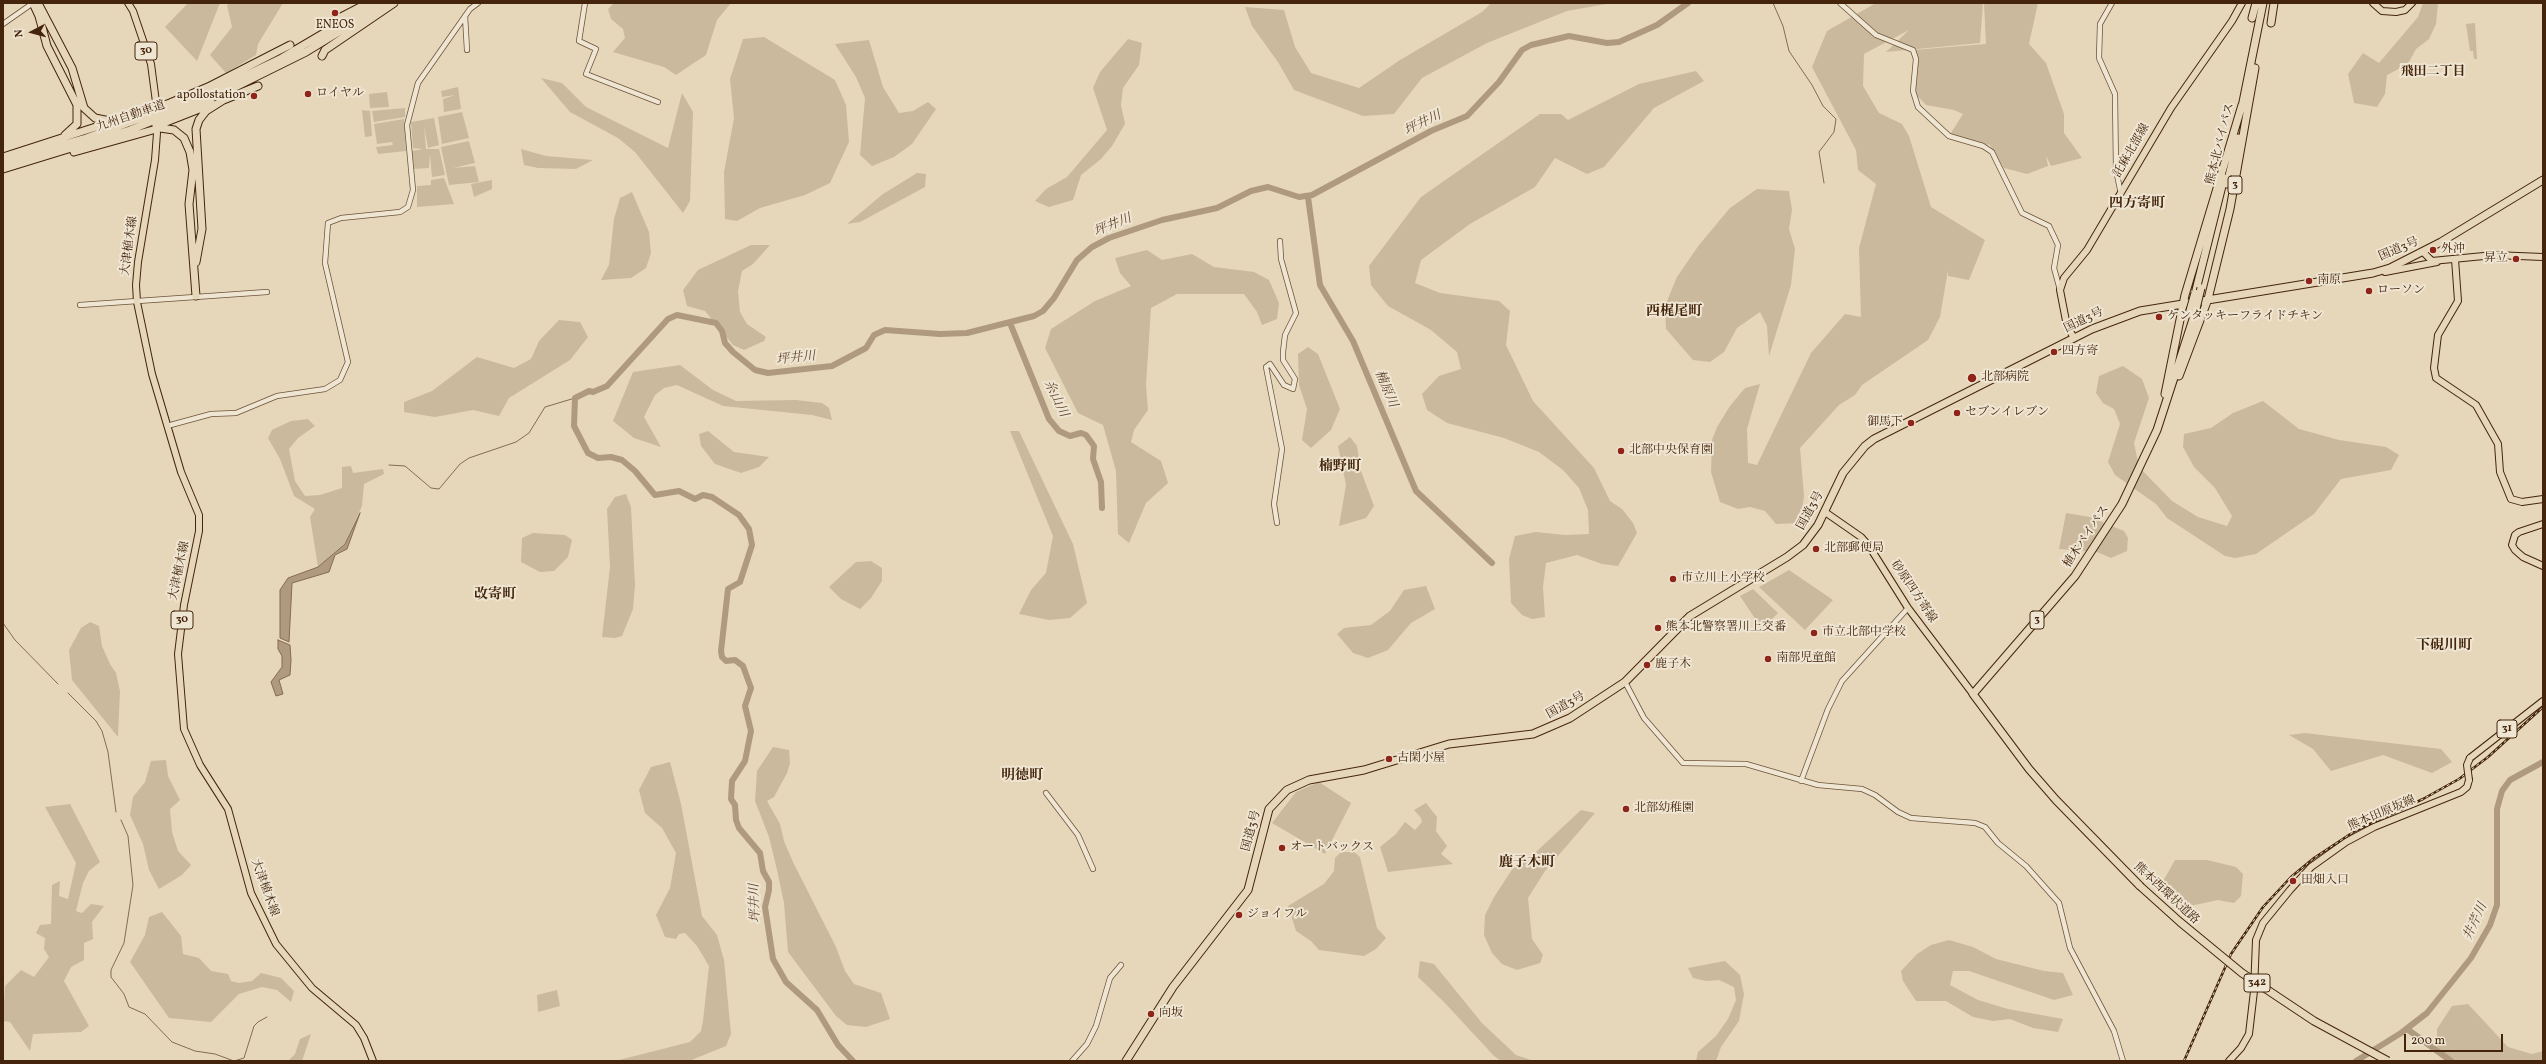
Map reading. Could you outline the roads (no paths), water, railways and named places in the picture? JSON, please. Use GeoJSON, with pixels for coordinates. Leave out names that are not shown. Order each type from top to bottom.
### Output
{"type":"FeatureCollection","features":[{"type":"Feature","properties":{"kind":"highway"},"geometry":{"type":"LineString","coordinates":[[33,3],[39,16],[47,46],[78,109],[76,124],[71,131],[45,143]]}},
{"type":"Feature","properties":{"kind":"highway"},"geometry":{"type":"LineString","coordinates":[[38,3],[72,68],[81,100],[88,114],[94,118],[106,122],[141,113]]}},
{"type":"Feature","properties":{"kind":"highway"},"geometry":{"type":"LineString","coordinates":[[334,20],[368,3]]}},
{"type":"Feature","properties":{"kind":"highway","name":"九州自動車道"},"geometry":{"type":"LineString","coordinates":[[3,162],[108,131],[203,96],[312,42],[375,3]]}},
{"type":"Feature","properties":{"kind":"highway","name":"九州自動車道"},"geometry":{"type":"LineString","coordinates":[[3,169],[130,130],[219,95],[306,52],[386,3]]}},
{"type":"Feature","properties":{"kind":"highway"},"geometry":{"type":"LineString","coordinates":[[322,56],[325,50],[394,3]]}},
{"type":"Feature","properties":{"kind":"highway"},"geometry":{"type":"LineString","coordinates":[[2252,18],[2256,3]]}},
{"type":"Feature","properties":{"kind":"highway","name":"熊本北バイパス"},"geometry":{"type":"LineString","coordinates":[[2198,289],[2242,105],[2263,3]]}},
{"type":"Feature","properties":{"kind":"highway","name":"熊本北バイパス"},"geometry":{"type":"LineString","coordinates":[[2198,289],[2255,68],[2268,3]]}},
{"type":"Feature","properties":{"kind":"highway"},"geometry":{"type":"LineString","coordinates":[[2272,23],[2274,3]]}},
{"type":"Feature","properties":{"kind":"highway"},"geometry":{"type":"LineString","coordinates":[[3,157],[141,113],[191,95],[290,45]]}},
{"type":"Feature","properties":{"kind":"highway","name":"3"},"geometry":{"type":"LineString","coordinates":[[2208,299],[2230,208],[2255,68]]}},
{"type":"Feature","properties":{"kind":"highway"},"geometry":{"type":"LineString","coordinates":[[3,169],[90,149],[133,135],[258,86]]}},
{"type":"Feature","properties":{"kind":"highway"},"geometry":{"type":"LineString","coordinates":[[196,296],[196,260],[202,225],[196,129],[199,120],[206,111],[225,99]]}},
{"type":"Feature","properties":{"kind":"highway","name":"3"},"geometry":{"type":"LineString","coordinates":[[2184,303],[2210,207],[2242,105]]}},
{"type":"Feature","properties":{"kind":"highway"},"geometry":{"type":"LineString","coordinates":[[133,135],[160,128],[170,128],[181,135],[189,147],[193,170],[189,204],[196,296]]}},
{"type":"Feature","properties":{"kind":"highway","name":"国道3号"},"geometry":{"type":"LineString","coordinates":[[1126,1061],[1173,987],[1248,890],[1266,817],[1273,803],[1284,793],[1309,780],[1364,770],[1449,744],[1533,734],[1570,718],[1625,682],[1686,620],[1803,545],[1811,537],[1825,512],[1843,473],[1865,446],[1874,439],[2074,338],[2129,313],[2390,268],[2423,252],[2543,180]]}},
{"type":"Feature","properties":{"kind":"highway","name":"植木バイパス"},"geometry":{"type":"LineString","coordinates":[[1973,694],[2050,606],[2098,543],[2122,504],[2143,463],[2157,430],[2177,367],[2198,289]]}},
{"type":"Feature","properties":{"kind":"highway"},"geometry":{"type":"LineString","coordinates":[[2164,409],[2170,400],[2208,299]]}},
{"type":"Feature","properties":{"kind":"highway"},"geometry":{"type":"LineString","coordinates":[[2157,430],[2184,303]]}},
{"type":"Feature","properties":{"kind":"highway","name":"熊本西環状道路"},"geometry":{"type":"LineString","coordinates":[[1973,694],[2029,769],[2056,800],[2140,886],[2180,922],[2242,973],[2314,1021],[2388,1061]]}},
{"type":"Feature","properties":{"kind":"main road","name":"30"},"geometry":{"type":"LineString","coordinates":[[128,3],[133,11],[151,64],[156,102]]}},
{"type":"Feature","properties":{"kind":"main road","name":"託麻北部線"},"geometry":{"type":"LineString","coordinates":[[2060,290],[2064,278],[2087,250],[2181,92],[2232,21],[2242,3]]}},
{"type":"Feature","properties":{"kind":"main road"},"geometry":{"type":"LineString","coordinates":[[2373,3],[2382,11],[2391,12],[2405,10],[2412,3]]}},
{"type":"Feature","properties":{"kind":"main road","name":"大津植木線"},"geometry":{"type":"LineString","coordinates":[[157,133],[155,160],[138,262],[137,302],[148,360],[181,472],[196,505],[200,525],[184,605],[178,654],[183,718],[187,737],[200,764],[228,809],[252,893],[276,944],[312,988],[356,1025],[364,1038],[373,1061]]}},
{"type":"Feature","properties":{"kind":"main road"},"geometry":{"type":"LineString","coordinates":[[2423,252],[2430,260],[2438,261]]}},
{"type":"Feature","properties":{"kind":"main road"},"geometry":{"type":"LineString","coordinates":[[2373,272],[2404,269],[2438,261],[2494,255],[2543,257]]}},
{"type":"Feature","properties":{"kind":"main road"},"geometry":{"type":"LineString","coordinates":[[2455,259],[2458,300],[2438,335],[2434,368],[2436,378],[2476,406],[2498,444],[2498,466],[2511,499],[2522,502],[2543,499]]}},
{"type":"Feature","properties":{"kind":"main road"},"geometry":{"type":"LineString","coordinates":[[2060,290],[2067,326],[2074,338]]}},
{"type":"Feature","properties":{"kind":"main road","name":"砂原四方寄線"},"geometry":{"type":"LineString","coordinates":[[1825,512],[1849,528],[1870,546],[1908,608],[1973,694]]}},
{"type":"Feature","properties":{"kind":"main road"},"geometry":{"type":"LineString","coordinates":[[2543,524],[2519,532],[2515,535],[2512,545],[2523,557],[2543,566]]}},
{"type":"Feature","properties":{"kind":"main road","name":"熊本田原坂線"},"geometry":{"type":"LineString","coordinates":[[2229,1061],[2241,1048],[2249,1034],[2254,991],[2255,947],[2257,935],[2263,923],[2290,890],[2312,867],[2346,842],[2374,827],[2461,792],[2467,787],[2469,780],[2467,765],[2470,758],[2543,700]]}},
{"type":"Feature","properties":{"kind":"street"},"geometry":{"type":"LineString","coordinates":[[3,24],[33,3]]}},
{"type":"Feature","properties":{"kind":"street"},"geometry":{"type":"LineString","coordinates":[[167,426],[211,414],[236,413],[277,396],[325,389],[340,380],[348,362],[325,263],[328,223],[341,218],[400,212],[408,207],[413,190],[407,125],[418,83],[465,16],[478,3]]}},
{"type":"Feature","properties":{"kind":"street"},"geometry":{"type":"LineString","coordinates":[[585,3],[579,41],[596,49],[586,74],[658,102]]}},
{"type":"Feature","properties":{"kind":"street"},"geometry":{"type":"LineString","coordinates":[[1840,3],[1876,35],[1913,50],[1916,59],[1913,91],[1918,107],[1949,136],[1983,146],[1992,152],[2022,213],[2049,226],[2058,245],[2054,268],[2060,290]]}},
{"type":"Feature","properties":{"kind":"street"},"geometry":{"type":"LineString","coordinates":[[2112,3],[2100,24],[2099,58],[2115,94],[2116,170],[2120,194]]}},
{"type":"Feature","properties":{"kind":"street"},"geometry":{"type":"LineString","coordinates":[[465,16],[467,50]]}},
{"type":"Feature","properties":{"kind":"street"},"geometry":{"type":"LineString","coordinates":[[1277,523],[1274,504],[1282,449],[1266,367],[1270,364],[1284,385],[1293,389],[1295,379],[1283,360],[1283,352],[1285,335],[1296,313],[1281,259],[1280,241]]}},
{"type":"Feature","properties":{"kind":"street"},"geometry":{"type":"LineString","coordinates":[[80,305],[267,292]]}},
{"type":"Feature","properties":{"kind":"street"},"geometry":{"type":"LineString","coordinates":[[1801,780],[1828,709],[1842,681],[1886,630],[1908,608]]}},
{"type":"Feature","properties":{"kind":"street"},"geometry":{"type":"LineString","coordinates":[[1625,682],[1644,718],[1683,763],[1746,764],[1818,785],[1862,789],[1875,795],[1898,812],[1911,818],[1975,822],[1984,827],[1998,843],[2026,866],[2058,903],[2073,956],[2114,1031],[2123,1061]]}},
{"type":"Feature","properties":{"kind":"street"},"geometry":{"type":"LineString","coordinates":[[1046,793],[1078,835],[1093,869]]}},
{"type":"Feature","properties":{"kind":"street"},"geometry":{"type":"LineString","coordinates":[[1072,1061],[1087,1044],[1096,1026],[1110,978],[1121,965]]}},
{"type":"Feature","properties":{"kind":"waterway","name":"坪井川"},"geometry":{"type":"LineString","coordinates":[[853,1061],[838,1045],[817,1010],[786,982],[773,959],[765,907],[769,890],[769,882],[763,871],[760,853],[739,828],[736,820],[735,805],[731,799],[732,781],[745,761],[751,731],[745,706],[751,688],[743,666],[735,660],[726,661],[722,657],[721,651],[728,589],[740,582],[752,545],[749,529],[739,515],[712,497],[703,495],[695,499],[679,491],[655,495],[635,471],[622,460],[611,457],[598,458],[588,453],[574,426],[575,398],[589,391],[593,392],[607,386],[668,319],[677,315],[716,323],[722,331],[725,343],[733,352],[755,370],[768,373],[832,366],[866,348],[874,335],[885,330],[940,334],[967,333],[1034,316],[1043,311],[1054,298],[1077,260],[1092,247],[1109,238],[1162,220],[1217,208],[1251,191],[1268,187],[1299,197],[1312,195],[1431,131],[1467,116],[1499,82],[1522,50],[1531,45],[1569,36],[1607,43],[1619,42],[1657,25],[1688,3]]}},
{"type":"Feature","properties":{"kind":"waterway"},"geometry":{"type":"LineString","coordinates":[[1773,3],[1783,26],[1789,51],[1812,85],[1823,106],[1836,119],[1834,132],[1819,152],[1824,183]]}},
{"type":"Feature","properties":{"kind":"waterway","name":"楠原川"},"geometry":{"type":"LineString","coordinates":[[1308,197],[1320,285],[1353,341],[1416,491],[1492,563]]}},
{"type":"Feature","properties":{"kind":"waterway","name":"糸山川"},"geometry":{"type":"LineString","coordinates":[[1010,323],[1049,419],[1059,431],[1070,436],[1081,433],[1086,435],[1094,446],[1093,459],[1101,482],[1102,508]]}},
{"type":"Feature","properties":{"kind":"waterway"},"geometry":{"type":"LineString","coordinates":[[389,465],[405,466],[431,488],[439,489],[460,464],[469,458],[516,442],[529,433],[545,407],[575,398]]}},
{"type":"Feature","properties":{"kind":"waterway"},"geometry":{"type":"LineString","coordinates":[[3,623],[15,640],[58,684]]}},
{"type":"Feature","properties":{"kind":"waterway"},"geometry":{"type":"LineString","coordinates":[[68,693],[96,721],[102,731],[108,752],[116,812]]}},
{"type":"Feature","properties":{"kind":"waterway","name":"井芹川"},"geometry":{"type":"LineString","coordinates":[[2356,1061],[2401,1033],[2427,1013],[2471,958],[2490,925],[2497,905],[2497,809],[2502,791],[2510,780],[2543,762]]}},
{"type":"Feature","properties":{"kind":"waterway"},"geometry":{"type":"LineString","coordinates":[[121,820],[128,836],[133,885],[124,943],[111,970],[111,977],[124,994],[129,1007],[145,1014],[172,1042],[195,1051],[215,1054],[234,1061],[244,1058],[254,1026],[267,1017]]}},
{"type":"Feature","properties":{"kind":"waterway"},"geometry":{"type":"LineString","coordinates":[[2407,1029],[2451,1061]]}},
{"type":"Feature","properties":{"kind":"railway"},"geometry":{"type":"LineString","coordinates":[[2184,1061],[2231,954],[2263,907],[2291,877],[2314,858],[2355,831],[2423,799],[2459,779],[2488,757],[2543,707]]}},
{"type":"Feature","properties":{"kind":"place","name":"ENEOS"},"geometry":{"type":"Point","coordinates":[335,13]}},
{"type":"Feature","properties":{"kind":"place","name":"ロイヤル"},"geometry":{"type":"Point","coordinates":[308,94]}},
{"type":"Feature","properties":{"kind":"place","name":"apollostation"},"geometry":{"type":"Point","coordinates":[254,96]}},
{"type":"Feature","properties":{"kind":"place","name":"外沖"},"geometry":{"type":"Point","coordinates":[2433,250]}},
{"type":"Feature","properties":{"kind":"place","name":"昇立"},"geometry":{"type":"Point","coordinates":[2516,259]}},
{"type":"Feature","properties":{"kind":"place","name":"南原"},"geometry":{"type":"Point","coordinates":[2309,281]}},
{"type":"Feature","properties":{"kind":"place","name":"ローソン"},"geometry":{"type":"Point","coordinates":[2369,291]}},
{"type":"Feature","properties":{"kind":"place","name":"ケンタッキーフライドチキン"},"geometry":{"type":"Point","coordinates":[2159,317]}},
{"type":"Feature","properties":{"kind":"place","name":"四方寄"},"geometry":{"type":"Point","coordinates":[2054,352]}},
{"type":"Feature","properties":{"kind":"place","name":"北部病院"},"geometry":{"type":"Point","coordinates":[1972,378]}},
{"type":"Feature","properties":{"kind":"place","name":"セブンイレブン"},"geometry":{"type":"Point","coordinates":[1957,413]}},
{"type":"Feature","properties":{"kind":"place","name":"御馬下"},"geometry":{"type":"Point","coordinates":[1911,423]}},
{"type":"Feature","properties":{"kind":"place","name":"北部中央保育園"},"geometry":{"type":"Point","coordinates":[1621,451]}},
{"type":"Feature","properties":{"kind":"place","name":"北部郵便局"},"geometry":{"type":"Point","coordinates":[1816,549]}},
{"type":"Feature","properties":{"kind":"place","name":"市立川上小学校"},"geometry":{"type":"Point","coordinates":[1673,579]}},
{"type":"Feature","properties":{"kind":"place","name":"熊本北警察署川上交番"},"geometry":{"type":"Point","coordinates":[1658,628]}},
{"type":"Feature","properties":{"kind":"place","name":"市立北部中学校"},"geometry":{"type":"Point","coordinates":[1814,633]}},
{"type":"Feature","properties":{"kind":"place","name":"南部児童館"},"geometry":{"type":"Point","coordinates":[1768,659]}},
{"type":"Feature","properties":{"kind":"place","name":"鹿子木"},"geometry":{"type":"Point","coordinates":[1647,665]}},
{"type":"Feature","properties":{"kind":"place","name":"古閑小屋"},"geometry":{"type":"Point","coordinates":[1389,759]}},
{"type":"Feature","properties":{"kind":"place","name":"北部幼稚園"},"geometry":{"type":"Point","coordinates":[1626,809]}},
{"type":"Feature","properties":{"kind":"place","name":"オートバックス"},"geometry":{"type":"Point","coordinates":[1282,848]}},
{"type":"Feature","properties":{"kind":"place","name":"田畑入口"},"geometry":{"type":"Point","coordinates":[2293,881]}},
{"type":"Feature","properties":{"kind":"place","name":"ジョイフル"},"geometry":{"type":"Point","coordinates":[1239,915]}},
{"type":"Feature","properties":{"kind":"place","name":"向坂"},"geometry":{"type":"Point","coordinates":[1151,1014]}},
{"type":"Feature","properties":{"kind":"district","name":"飛田二丁目"},"geometry":{"type":"Point","coordinates":[2433,73]}},
{"type":"Feature","properties":{"kind":"district","name":"四方寄町"},"geometry":{"type":"Point","coordinates":[2137,204]}},
{"type":"Feature","properties":{"kind":"district","name":"西梶尾町"},"geometry":{"type":"Point","coordinates":[1674,312]}},
{"type":"Feature","properties":{"kind":"district","name":"楠野町"},"geometry":{"type":"Point","coordinates":[1340,467]}},
{"type":"Feature","properties":{"kind":"district","name":"改寄町"},"geometry":{"type":"Point","coordinates":[495,595]}},
{"type":"Feature","properties":{"kind":"district","name":"下硯川町"},"geometry":{"type":"Point","coordinates":[2444,646]}},
{"type":"Feature","properties":{"kind":"district","name":"明徳町"},"geometry":{"type":"Point","coordinates":[1022,776]}},
{"type":"Feature","properties":{"kind":"district","name":"鹿子木町"},"geometry":{"type":"Point","coordinates":[1527,863]}}]}
